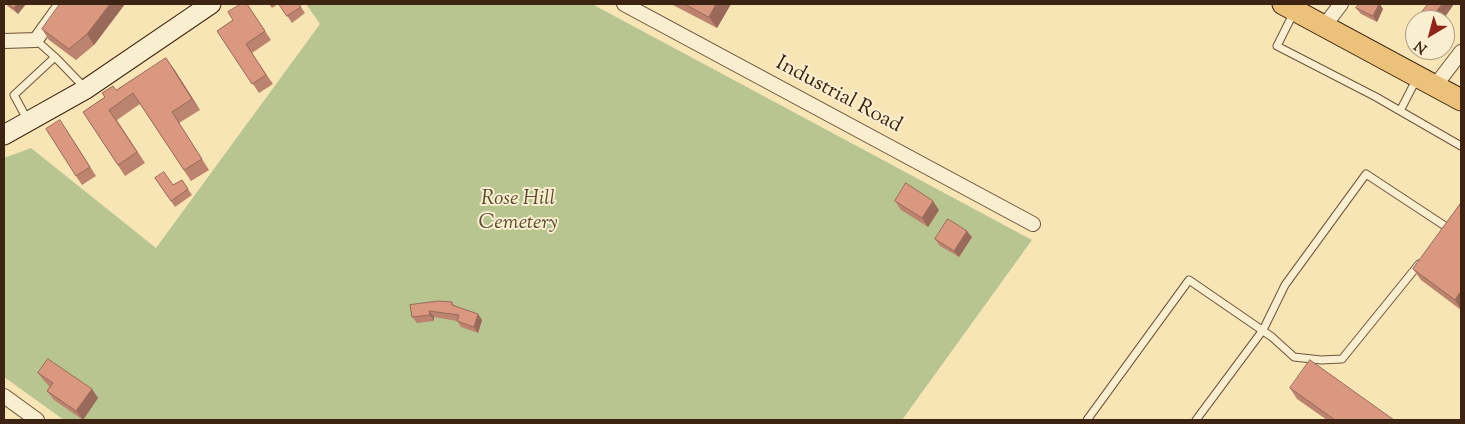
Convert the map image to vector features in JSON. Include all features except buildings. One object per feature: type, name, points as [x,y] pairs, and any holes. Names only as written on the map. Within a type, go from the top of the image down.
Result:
[{"type":"main road","points":[[4,135],[86,89],[211,4]]},
{"type":"main road","points":[[1289,7],[1461,100]]},
{"type":"street","points":[[4,41],[36,40],[62,4]]},
{"type":"street","name":"Industrial Road","points":[[624,4],[1033,224]]},
{"type":"street","points":[[1325,25],[1341,4]]},
{"type":"street","points":[[1427,82],[1461,52]]},
{"type":"street","points":[[4,396],[37,420]]},
{"type":"lane","points":[[1289,7],[1277,46],[1400,111],[1461,146]]},
{"type":"lane","points":[[36,40],[86,89]]},
{"type":"lane","points":[[28,122],[14,95],[55,57]]},
{"type":"lane","points":[[1400,111],[1427,82]]},
{"type":"lane","points":[[1196,420],[1262,330],[1285,285],[1366,174],[1450,225],[1441,235]]},
{"type":"lane","points":[[1087,420],[1189,280],[1262,330],[1294,357],[1321,360],[1342,359],[1423,258]]},
{"type":"green space","name":"Rose Hill Cemetery","points":[[306,4],[592,4],[1032,240],[902,420],[64,420],[4,377],[4,158],[31,148],[156,248],[320,24]]}]
